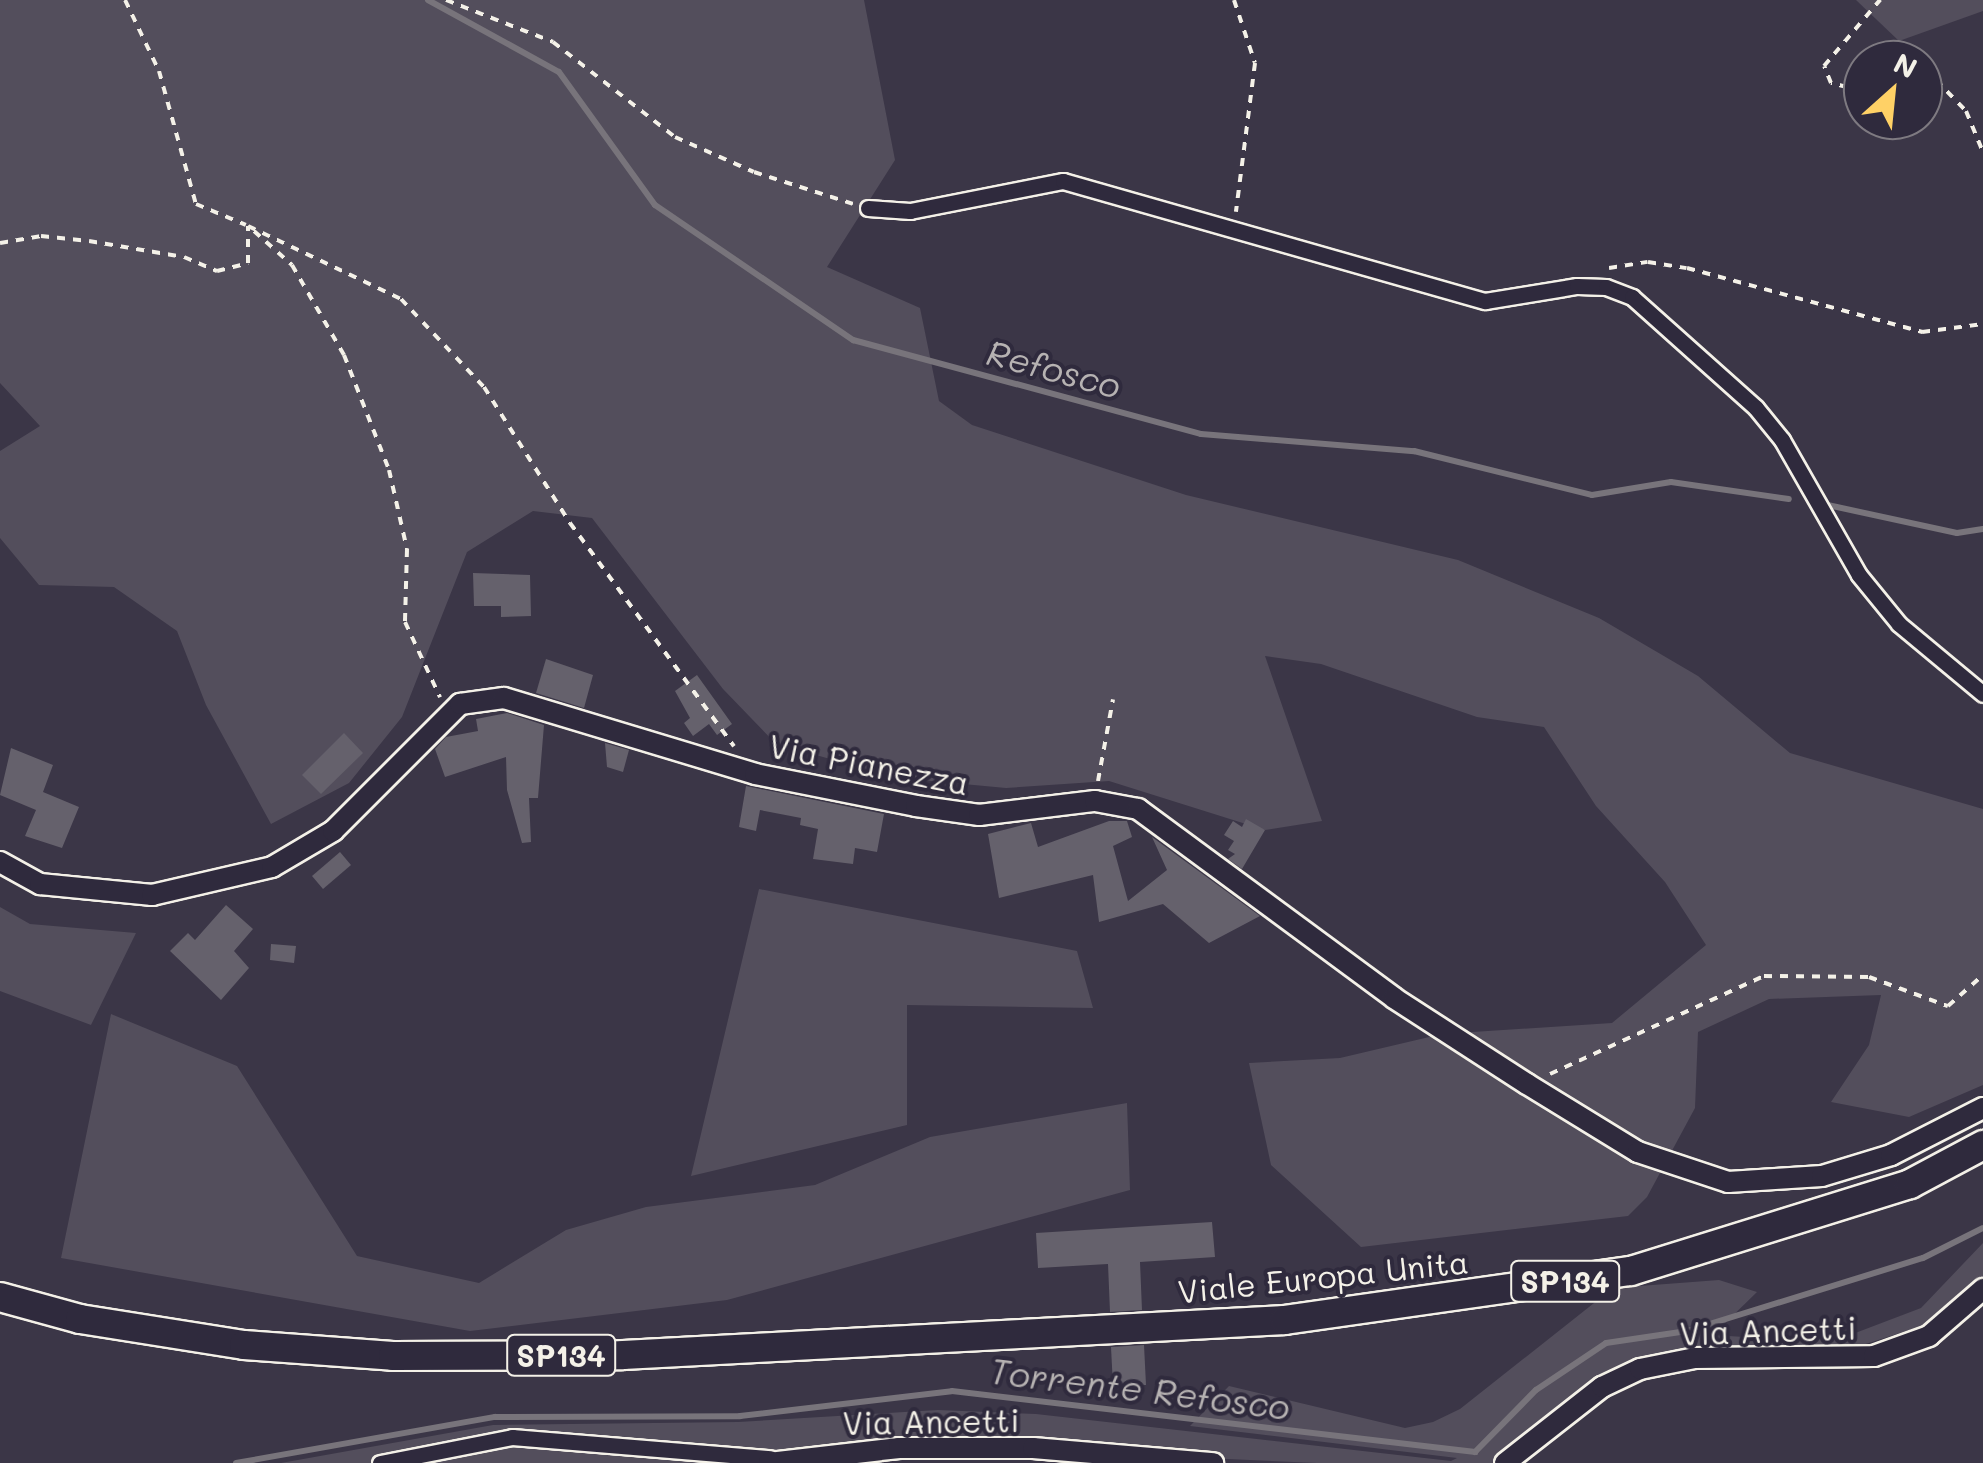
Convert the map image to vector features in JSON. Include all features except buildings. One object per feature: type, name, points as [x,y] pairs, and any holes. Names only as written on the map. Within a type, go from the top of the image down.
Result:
[{"type":"highway","name":"Viale Europa Unita","points":[[0,1297],[80,1319],[244,1345],[393,1356],[622,1355],[1126,1332],[1354,1314],[1631,1271],[1910,1184],[1983,1146]]},
{"type":"street","points":[[868,208],[910,212],[1063,181],[1484,302],[1576,286],[1606,286],[1632,297],[1756,408],[1782,440],[1859,575],[1899,624],[1983,694]]},
{"type":"street","name":"Via Pianezza","points":[[0,862],[40,884],[152,895],[272,867],[333,831],[460,704],[504,698],[755,774],[979,815],[1095,801],[1138,809],[1394,998],[1527,1084],[1638,1152],[1728,1182],[1822,1176],[1891,1154],[1983,1108]]},
{"type":"street","name":"Via Ancetti","points":[[1505,1463],[1602,1387],[1640,1368],[1694,1358],[1874,1356],[1930,1336],[1983,1289]]},
{"type":"street","name":"Via Ancetti","points":[[380,1463],[512,1437],[769,1460],[1033,1448],[1213,1463]]},
{"type":"path","points":[[126,0],[159,71],[196,204],[401,299],[436,331],[484,387],[570,523],[755,774]]},
{"type":"path","points":[[446,0],[554,42],[675,137],[754,172],[868,208]]},
{"type":"path","points":[[1234,0],[1255,63],[1235,232]]},
{"type":"path","points":[[1846,40],[1880,0]]},
{"type":"path","points":[[1843,44],[1824,66],[1831,82],[1843,85]]},
{"type":"path","points":[[1943,87],[1966,111],[1983,152]]},
{"type":"path","points":[[0,243],[41,236],[184,257],[218,270],[248,263],[248,226]]},
{"type":"path","points":[[248,226],[292,265],[344,355],[390,470],[404,533],[404,622],[448,714]]},
{"type":"path","points":[[1576,286],[1613,266],[1648,262],[1922,332],[1983,324]]},
{"type":"path","points":[[1095,801],[1113,699]]},
{"type":"path","points":[[1527,1084],[1764,976],[1869,977],[1948,1006],[1983,976]]},
{"type":"shaded area","points":[[0,0],[864,0],[895,160],[827,267],[920,308],[939,401],[972,425],[1186,495],[1458,560],[1599,618],[1698,676],[1790,753],[1983,809],[1983,1085],[1909,1117],[1831,1102],[1869,1045],[1881,995],[1769,999],[1698,1032],[1695,1108],[1647,1197],[1628,1216],[1361,1247],[1271,1165],[1249,1063],[1340,1058],[1442,1034],[1612,1023],[1706,945],[1665,882],[1596,806],[1544,727],[1477,717],[1321,664],[1265,656],[1322,821],[1265,830],[1109,781],[1006,788],[899,778],[776,744],[723,689],[592,518],[533,511],[467,552],[402,717],[349,783],[271,824],[206,705],[177,631],[114,587],[39,585],[0,538],[0,451],[40,426],[0,383]]},
{"type":"shaded area","points":[[1856,0],[1983,0],[1983,11],[1898,40]]},
{"type":"shaded area","points":[[759,889],[1077,951],[1093,1008],[907,1005],[907,1125],[691,1176]]},
{"type":"shaded area","points":[[0,907],[30,924],[136,933],[91,1025],[0,991]]},
{"type":"shaded area","points":[[111,1014],[237,1066],[357,1256],[479,1283],[566,1230],[646,1207],[815,1185],[930,1137],[1127,1103],[1130,1190],[727,1300],[470,1331],[61,1258]]},
{"type":"shaded area","points":[[1983,1243],[1983,1278],[1928,1324],[1847,1350],[1701,1346],[1599,1386],[1495,1463],[1317,1463],[895,1444],[766,1463],[281,1463],[493,1425],[738,1422],[938,1410],[1036,1414],[1451,1461],[1457,1458],[1190,1426],[1229,1386],[1405,1428],[1433,1422],[1460,1409],[1613,1288],[1719,1280],[1757,1292],[1713,1335],[1793,1340],[1850,1335],[1921,1308]]},
{"type":"waterway","name":"Refosco","points":[[428,0],[559,72],[655,205],[853,340],[1201,434],[1414,451],[1592,495],[1671,482],[1789,499]]},
{"type":"waterway","name":"Refosco","points":[[1823,504],[1957,533],[1983,529]]},
{"type":"waterway","name":"Torrente Refosco","points":[[236,1463],[495,1417],[740,1416],[952,1391],[1475,1452],[1536,1390],[1606,1343],[1687,1331],[1923,1258],[1983,1228]]}]
